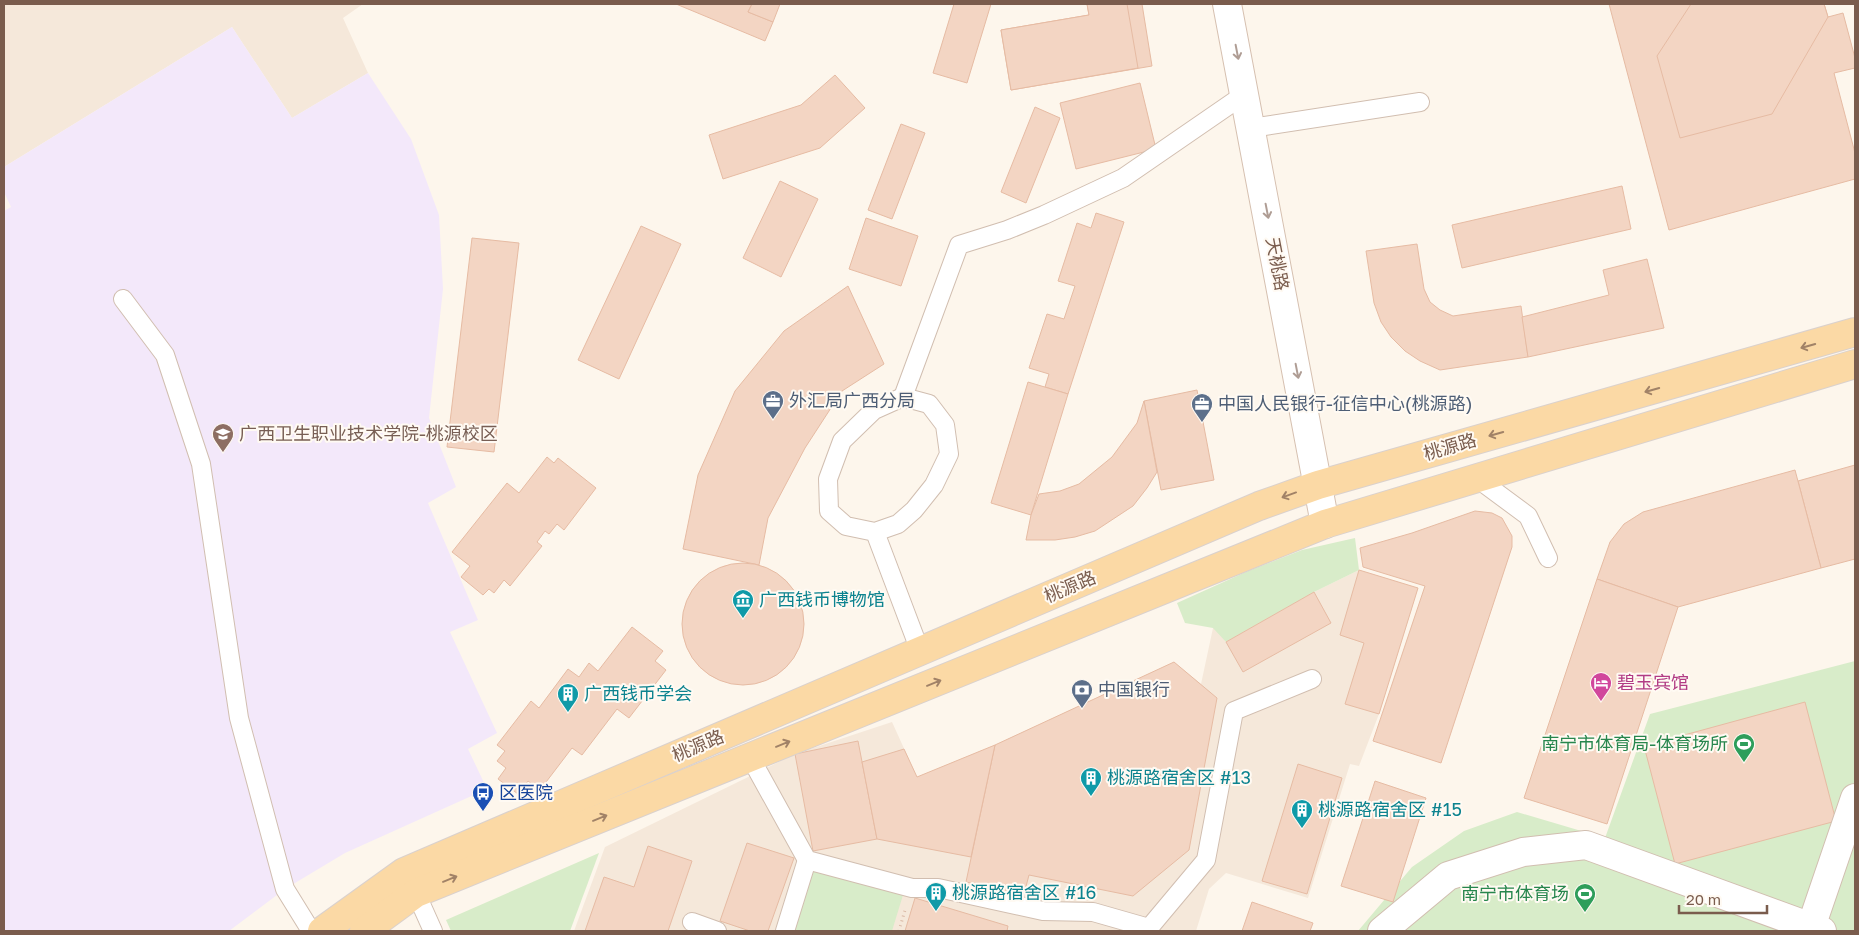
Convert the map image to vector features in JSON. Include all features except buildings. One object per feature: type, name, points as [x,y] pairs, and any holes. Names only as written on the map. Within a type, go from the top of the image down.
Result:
[{"type":"main road","name":"桃源路","points":[[322,931],[404,872],[1259,506],[1318,485],[1855,332]]},
{"type":"main road","name":"桃源路","points":[[364,931],[416,893],[1325,524],[1855,364]]},
{"type":"street","name":"天桃路","points":[[1227,4],[1325,524]]},
{"type":"street","points":[[1382,931],[1448,876],[1523,852],[1586,845],[1816,929],[1855,798]]},
{"type":"lane","points":[[903,397],[959,245],[1007,230],[1044,215],[1123,178],[1245,94]]},
{"type":"lane","points":[[1251,128],[1420,102]]},
{"type":"lane","points":[[123,299],[165,355],[201,464],[239,718],[286,889],[311,931]]},
{"type":"lane","points":[[903,397],[929,404],[945,425],[949,454],[934,485],[914,510],[898,524],[875,532],[846,526],[829,511],[828,479],[842,441],[874,410],[903,397]]},
{"type":"lane","points":[[1478,479],[1528,516],[1548,558]]},
{"type":"lane","points":[[875,532],[920,651]]},
{"type":"lane","points":[[750,757],[807,860],[912,888],[938,888],[1043,911],[1093,912],[1148,930],[1206,860],[1234,711],[1312,680]]},
{"type":"lane","points":[[785,931],[807,860]]},
{"type":"lane","points":[[416,893],[433,931]]},
{"type":"lane","points":[[692,922],[717,931]]},
{"type":"shaded area","points":[[4,4],[363,4],[343,18],[368,73],[292,118],[232,27],[4,167]]},
{"type":"shaded area","name":"广西卫生职业技术学院-桃源校区","points":[[232,27],[292,118],[368,73],[411,139],[439,215],[443,289],[429,418],[456,487],[428,503],[478,620],[450,632],[497,733],[468,749],[487,789],[345,853],[285,889],[229,931],[4,931],[4,211],[11,207],[4,192],[4,167]]},
{"type":"shaded area","points":[[1359,570],[1418,588],[1379,714],[1359,766],[1350,764],[1308,898],[1226,873],[1209,889],[1196,931],[574,931],[605,847],[795,754],[892,722],[917,777],[995,745],[1174,662],[1201,684],[1213,628],[1314,592]]},
{"type":"green space","points":[[1355,538],[1359,570],[1314,592],[1226,642],[1213,628],[1185,623],[1177,603],[1248,571],[1302,550]]},
{"type":"green space","name":"南宁市体育局-体育场所","points":[[1855,661],[1855,931],[1358,931],[1412,867],[1464,831],[1517,812],[1605,838],[1650,714]]},
{"type":"green space","points":[[599,853],[570,931],[451,931],[446,920]]},
{"type":"green space","points":[[814,868],[903,895],[892,931],[795,931]]},
{"type":"place","name":"外汇局广西分局","points":[[773,420]]},
{"type":"place","name":"中国人民银行-征信中心(桃源路)","points":[[1202,423]]},
{"type":"place","name":"广西卫生职业技术学院-桃源校区","points":[[223,453]]},
{"type":"place","name":"广西钱币博物馆","points":[[743,619]]},
{"type":"place","name":"碧玉宾馆","points":[[1601,702]]},
{"type":"place","name":"中国银行","points":[[1082,709]]},
{"type":"place","name":"广西钱币学会","points":[[568,713]]},
{"type":"place","name":"南宁市体育局-体育场所","points":[[1744,763]]},
{"type":"place","name":"桃源路宿舍区 #13","points":[[1091,797]]},
{"type":"place","name":"区医院","points":[[483,812]]},
{"type":"place","name":"桃源路宿舍区 #15","points":[[1302,829]]},
{"type":"place","name":"桃源路宿舍区 #16","points":[[936,912]]},
{"type":"place","name":"南宁市体育场","points":[[1585,913]]}]
